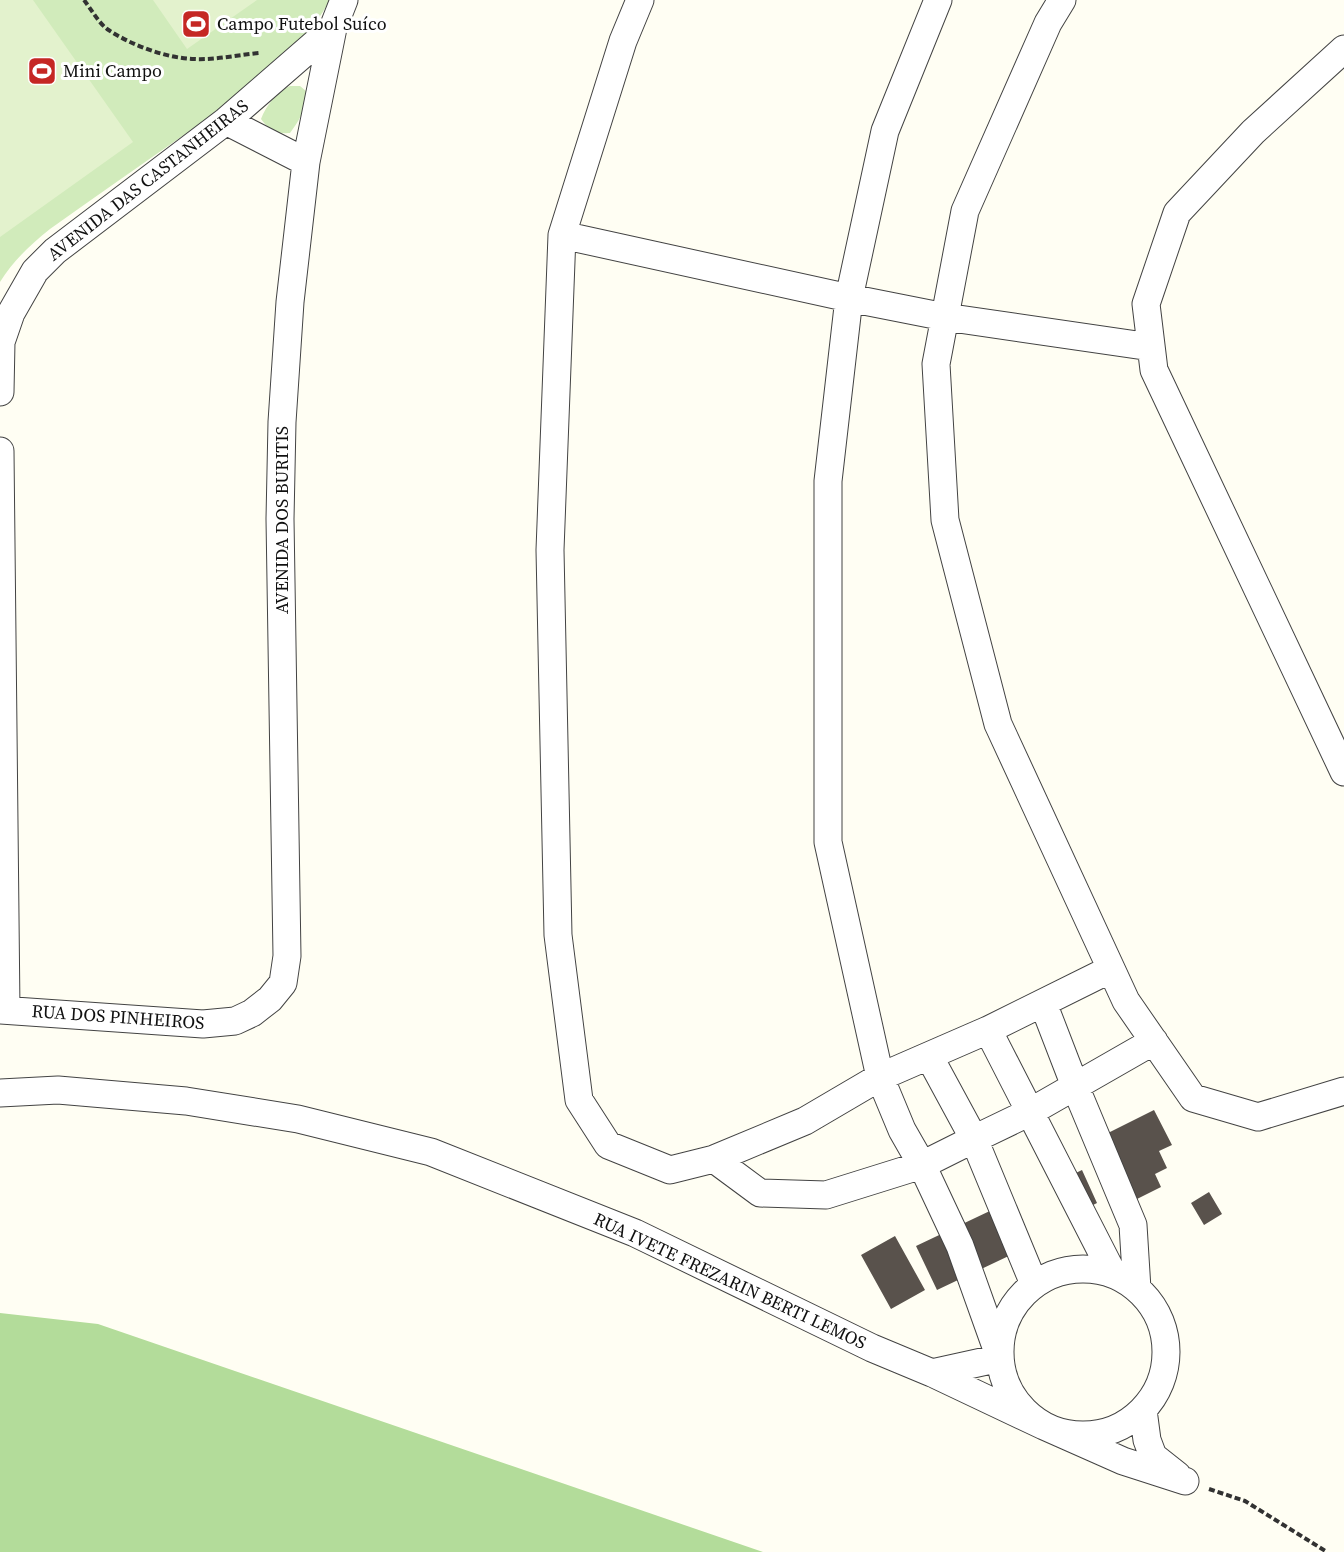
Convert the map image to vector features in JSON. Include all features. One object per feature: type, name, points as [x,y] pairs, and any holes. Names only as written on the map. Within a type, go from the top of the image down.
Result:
[{"type":"street","name":"AVENIDA DOS BURITIS","points":[[235,1022],[252,1013],[270,999],[283,982],[287,956],[280,519],[282,422],[291,302],[306,162],[333,28],[344,0]]},
{"type":"street","points":[[640,0],[623,41],[562,235],[550,550],[558,935],[579,1100],[609,1145],[670,1170],[714,1159],[805,1121],[880,1077],[988,1030],[1111,969]]},
{"type":"street","points":[[938,0],[885,131],[849,298],[828,481],[828,842],[880,1077],[902,1130],[922,1165],[960,1246],[999,1358],[1006,1385],[1022,1409],[1044,1426],[1069,1435],[1096,1435],[1122,1426],[1143,1410],[1159,1388],[1166,1362],[1165,1335],[1154,1310],[1137,1289],[1113,1274],[1086,1268],[1059,1272],[1034,1284],[1014,1304],[1002,1330],[999,1358]]},
{"type":"street","points":[[1062,0],[1048,23],[965,211],[936,364],[945,520],[998,723],[1126,1001],[1193,1098],[1258,1117],[1344,1091]]},
{"type":"street","name":"AVENIDA DAS CASTANHEIRAS","points":[[0,392],[1,342],[12,313],[35,271],[54,251],[226,121],[333,28]]},
{"type":"street","points":[[1344,49],[1253,132],[1177,213],[1146,304],[1154,370],[1344,772]]},
{"type":"street","points":[[226,121],[306,162]]},
{"type":"street","points":[[562,235],[945,317],[1151,347]]},
{"type":"street","points":[[0,451],[3,1010]]},
{"type":"street","points":[[1043,1003],[1133,1225],[1137,1289]]},
{"type":"street","name":"RUA DOS PINHEIROS","points":[[3,1010],[203,1024],[235,1022]]},
{"type":"street","points":[[988,1030],[1113,1274]]},
{"type":"street","points":[[714,1159],[760,1193],[826,1195],[922,1165],[1030,1112],[1154,1041]]},
{"type":"street","points":[[929,1056],[974,1139],[1034,1284]]},
{"type":"street","name":"RUA IVETE FREZARIN BERTI LEMOS","points":[[0,1093],[58,1089],[186,1101],[298,1119],[430,1152],[635,1233],[872,1348],[932,1373],[1044,1426],[1123,1461],[1185,1481]]},
{"type":"street","points":[[932,1373],[999,1358]]},
{"type":"street","points":[[1143,1410],[1147,1440],[1153,1456],[1185,1481]]},
{"type":"path","points":[[84,0],[106,28],[135,44],[164,53],[193,59],[265,52]]},
{"type":"path","points":[[1185,1481],[1245,1501],[1327,1552]]},
{"type":"green space","points":[[0,0],[330,0],[300,42],[264,77],[50,229],[22,254],[0,282]]},
{"type":"green space","name":"Mini Campo","points":[[0,0],[33,0],[133,142],[0,237]]},
{"type":"green space","name":"Campo Futebol Suíco","points":[[153,0],[257,0],[187,49]]},
{"type":"green space","points":[[290,86],[300,86],[306,91],[304,108],[300,119],[290,133],[281,133],[270,129],[261,119],[272,100]]},
{"type":"green space","points":[[0,1313],[98,1324],[763,1552],[0,1552]]},
{"type":"building","points":[[1154,1110],[1172,1145],[1159,1151],[1167,1168],[1155,1174],[1161,1187],[1137,1199],[1104,1135]]},
{"type":"building","points":[[1082,1170],[1097,1203],[1069,1217],[1053,1184]]},
{"type":"building","points":[[1209,1192],[1222,1214],[1204,1225],[1191,1203]]},
{"type":"building","points":[[994,1209],[1015,1253],[937,1290],[916,1246]]},
{"type":"building","points":[[895,1236],[925,1290],[891,1309],[861,1255]]},
{"type":"place","name":"Campo Futebol Suíco","points":[[196,24]]},
{"type":"place","name":"Mini Campo","points":[[42,71]]}]
